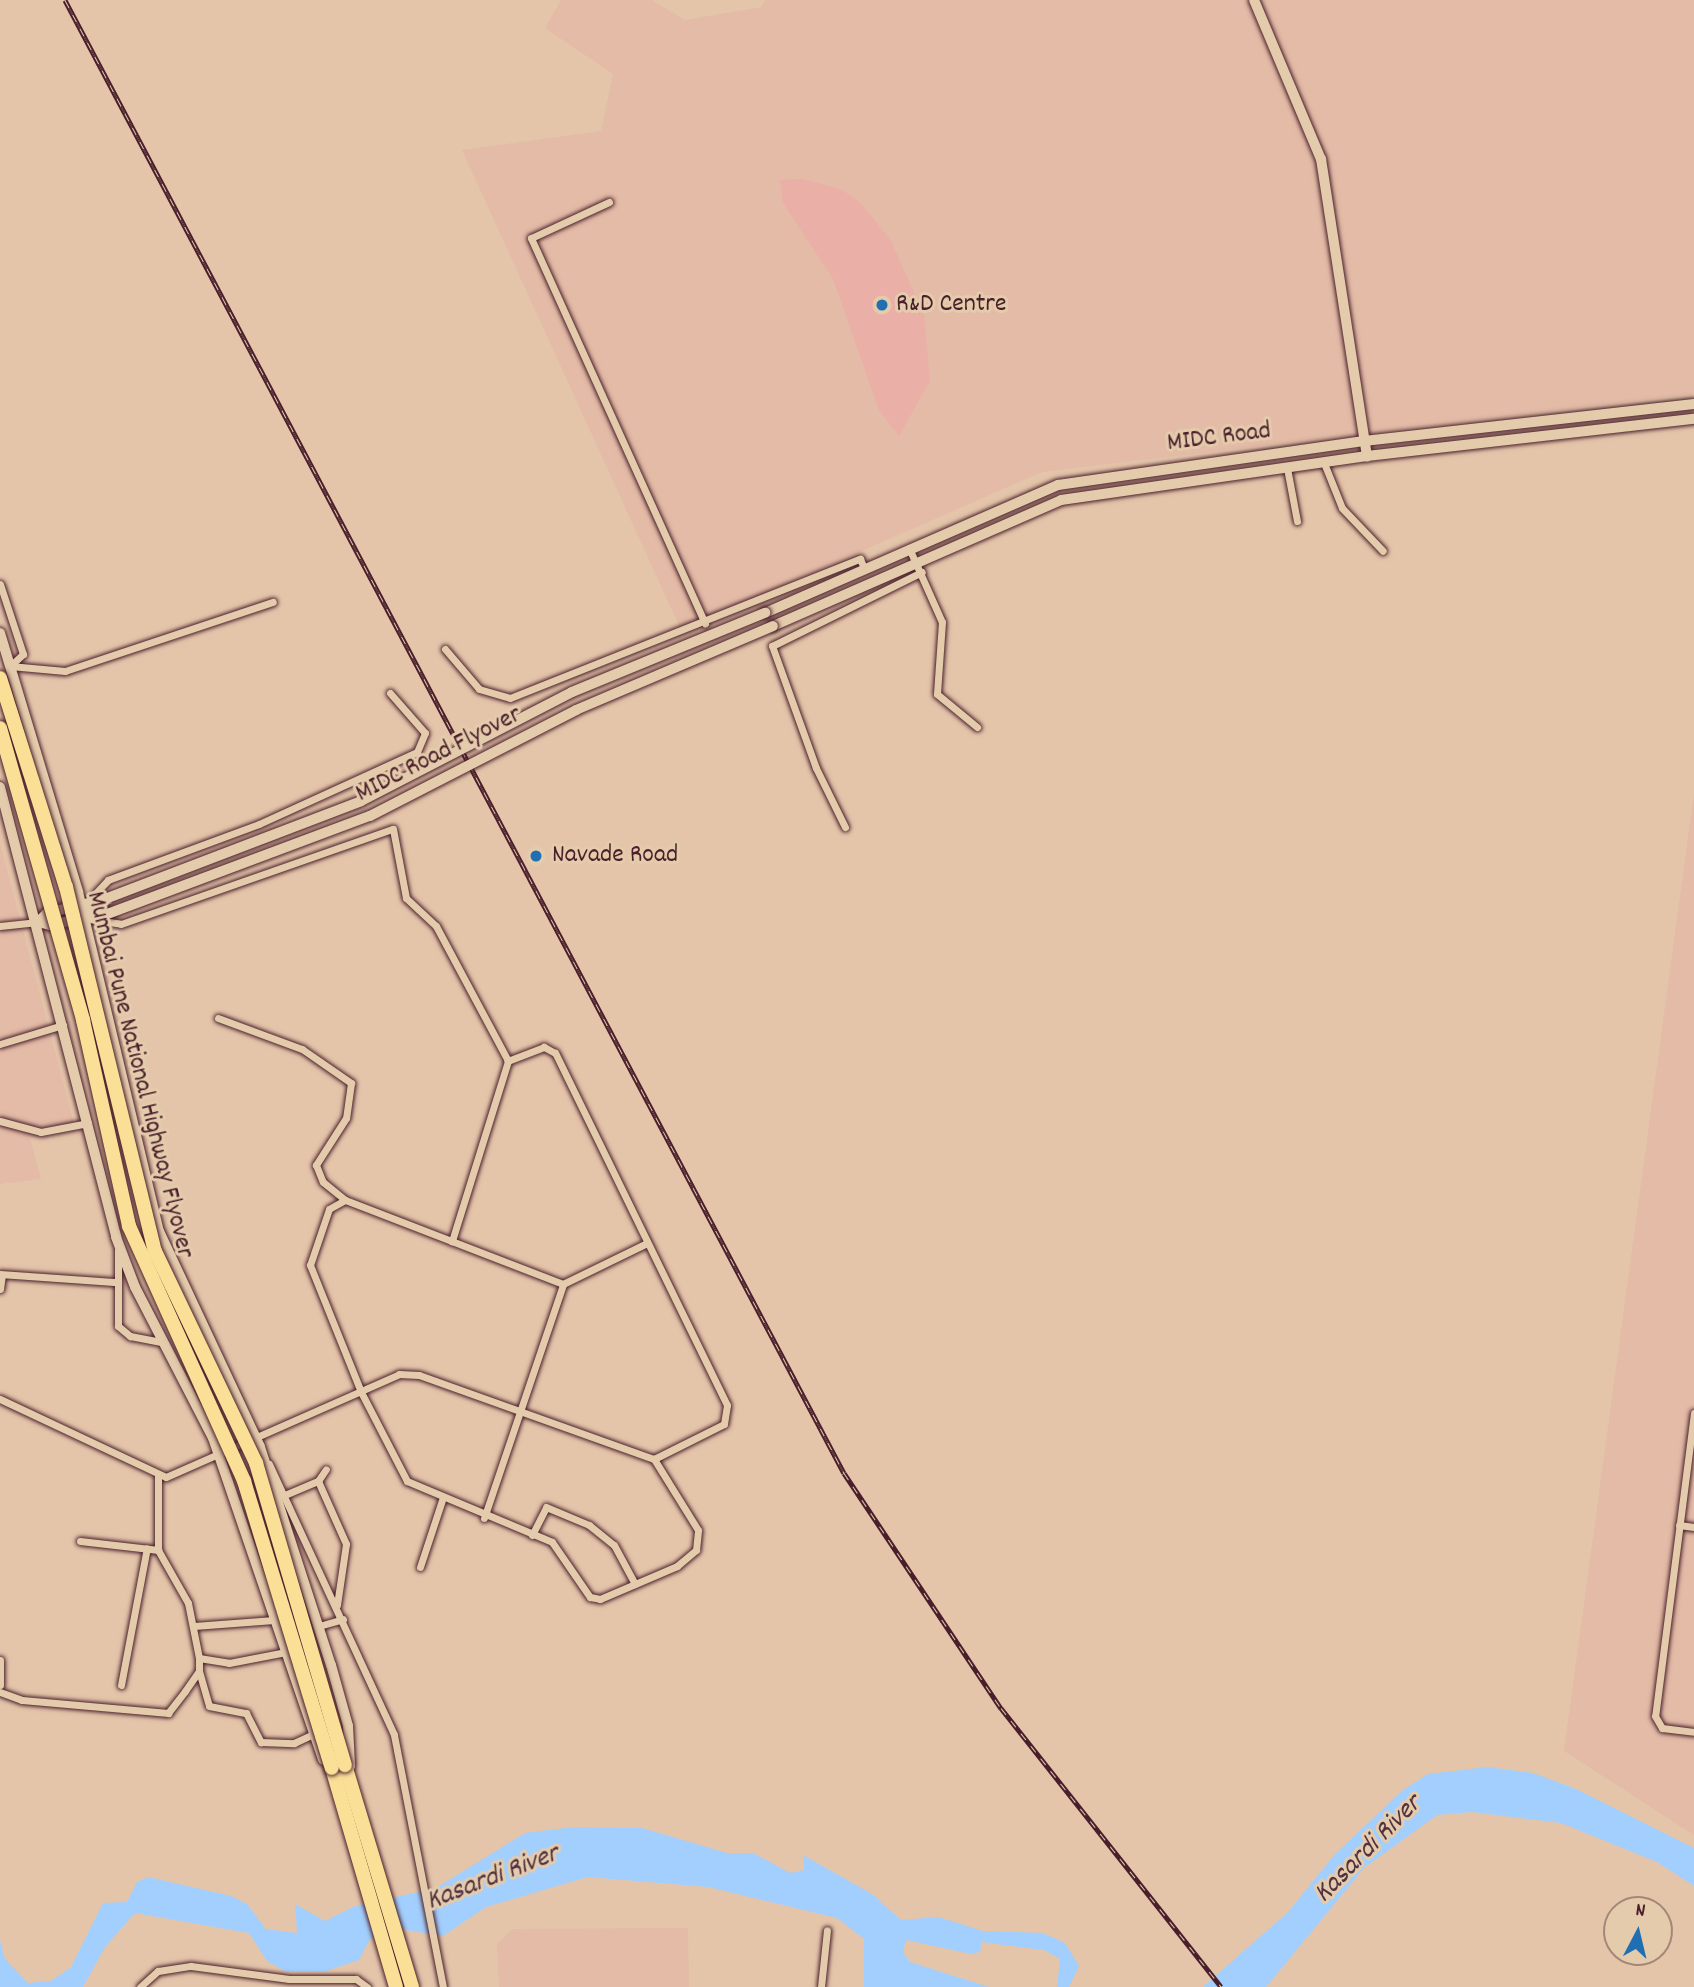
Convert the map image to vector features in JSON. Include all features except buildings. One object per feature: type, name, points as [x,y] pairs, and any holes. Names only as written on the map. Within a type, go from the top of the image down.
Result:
[{"type":"highway","name":"Mumbai Pune National Highway Flyover","points":[[0,678],[66,887],[155,1251],[256,1463],[345,1797],[368,1871]]},
{"type":"highway","name":"Mumbai Pune National Highway Flyover","points":[[0,728],[83,1020],[129,1226],[244,1481],[338,1767]]},
{"type":"highway","points":[[368,1871],[403,1954],[412,1987]]},
{"type":"highway","points":[[368,1871],[396,1987]]},
{"type":"main road","points":[[1254,0],[1321,159],[1367,456]]},
{"type":"main road","name":"MIDC Road","points":[[770,611],[909,547],[1058,485],[1364,441],[1694,404]]},
{"type":"main road","name":"MIDC Road","points":[[778,624],[916,561],[1061,500],[1367,456],[1694,419]]},
{"type":"main road","points":[[770,611],[778,624]]},
{"type":"main road","name":"MIDC Road Flyover","points":[[38,922],[47,912],[105,899],[361,801],[572,692],[770,611]]},
{"type":"main road","name":"MIDC Road Flyover","points":[[38,922],[88,919],[110,912],[370,816],[576,710],[778,624]]},
{"type":"main road","points":[[0,633],[88,919],[159,1231],[262,1454],[348,1726],[345,1797]]},
{"type":"main road","points":[[0,787],[65,1024],[119,1245],[162,1342],[218,1451],[313,1734],[345,1797]]},
{"type":"street","points":[[609,202],[531,238],[705,624]]},
{"type":"street","points":[[1324,463],[1342,509],[1383,551]]},
{"type":"street","points":[[1287,468],[1297,521]]},
{"type":"street","points":[[909,547],[942,622],[937,694],[977,727]]},
{"type":"street","points":[[445,649],[479,689],[510,698],[705,624],[860,559],[864,568]]},
{"type":"street","points":[[845,827],[816,768],[772,646],[922,572]]},
{"type":"street","points":[[0,584],[23,654],[10,666]]},
{"type":"street","points":[[10,666],[65,671],[273,601]]},
{"type":"street","points":[[83,904],[108,880],[259,824],[417,752],[425,733],[390,693]]},
{"type":"street","points":[[88,919],[121,924],[393,829],[405,898],[436,926],[508,1061],[452,1241]]},
{"type":"street","points":[[0,926],[38,922]]},
{"type":"street","points":[[218,1018],[302,1049],[351,1083],[346,1118],[316,1165],[323,1182],[345,1200],[563,1284]]},
{"type":"street","points":[[0,1044],[65,1024]]},
{"type":"street","points":[[508,1061],[544,1047],[555,1053],[729,1414],[724,1424],[654,1459]]},
{"type":"street","points":[[0,1121],[41,1132],[89,1123]]},
{"type":"street","points":[[0,1399],[158,1476],[175,1474],[218,1451],[255,1436],[361,1392],[407,1373],[654,1459],[698,1530],[699,1543],[677,1566],[635,1584],[590,1597],[558,1546],[442,1500],[407,1481],[361,1392],[310,1265],[329,1209],[345,1200]]},
{"type":"street","points":[[484,1518],[523,1412],[563,1284],[648,1243]]},
{"type":"street","points":[[119,1245],[114,1282],[122,1333],[162,1342]]},
{"type":"street","points":[[0,1289],[1,1275],[114,1282]]},
{"type":"street","points":[[1694,1413],[1656,1716],[1662,1728],[1694,1732]]},
{"type":"street","points":[[262,1454],[287,1494],[394,1735],[417,1871],[443,1987]]},
{"type":"street","points":[[287,1494],[318,1481],[326,1469]]},
{"type":"street","points":[[158,1476],[158,1550],[181,1587],[194,1626],[199,1671],[209,1706],[246,1713],[261,1742],[294,1743],[313,1734]]},
{"type":"street","points":[[318,1481],[346,1544],[337,1605]]},
{"type":"street","points":[[420,1567],[442,1500]]},
{"type":"street","points":[[532,1535],[546,1507],[589,1525],[614,1545],[635,1584]]},
{"type":"street","points":[[1679,1525],[1694,1527]]},
{"type":"street","points":[[80,1541],[158,1550]]},
{"type":"street","points":[[121,1685],[147,1548]]},
{"type":"street","points":[[318,1626],[343,1619]]},
{"type":"street","points":[[194,1626],[274,1620]]},
{"type":"street","points":[[199,1658],[229,1663],[286,1652]]},
{"type":"street","points":[[0,1660],[0,1685]]},
{"type":"street","points":[[0,1692],[22,1700],[169,1713],[199,1671]]},
{"type":"street","points":[[821,1987],[827,1930]]},
{"type":"street","points":[[140,1987],[175,1966],[356,1979],[367,1987]]},
{"type":"shaded area","points":[[561,0],[652,0],[685,20],[761,7],[765,0],[1694,0],[1694,394],[1042,472],[681,630],[462,150],[601,131],[613,74],[545,28]]},
{"type":"shaded area","points":[[1694,793],[1694,1835],[1564,1751]]},
{"type":"shaded area","points":[[0,843],[74,1124],[30,1138],[41,1179],[0,1184]]},
{"type":"shaded area","points":[[688,1928],[689,1987],[499,1987],[497,1944],[512,1929]]},
{"type":"water","name":"Kasardi River","points":[[1488,1767],[1533,1773],[1576,1789],[1694,1848],[1694,1886],[1657,1862],[1561,1823],[1472,1812],[1437,1815],[1364,1868],[1266,1987],[1203,1987],[1288,1912],[1335,1854],[1403,1790],[1428,1774]]},
{"type":"water","name":"Kasardi River","points":[[574,1827],[642,1828],[727,1853],[753,1853],[790,1873],[804,1870],[803,1855],[872,1894],[901,1920],[938,1917],[983,1931],[1043,1933],[1065,1943],[1079,1966],[1069,1987],[1057,1987],[1060,1959],[1044,1950],[982,1942],[980,1952],[971,1954],[906,1940],[903,1952],[910,1962],[989,1987],[864,1987],[864,1939],[837,1918],[708,1887],[588,1877],[486,1907],[443,1936],[400,1929],[370,1939],[359,1960],[323,1972],[285,1971],[267,1961],[249,1933],[135,1913],[105,1947],[83,1987],[0,1987],[0,1940],[5,1959],[28,1983],[51,1981],[71,1967],[103,1903],[127,1902],[137,1882],[148,1877],[231,1896],[247,1904],[266,1929],[297,1933],[295,1904],[325,1921],[355,1906],[436,1888],[525,1833]]},
{"type":"railway","points":[[65,0],[844,1473],[1001,1708],[1221,1987]]},
{"type":"place","name":"R&D Centre","points":[[882,305]]},
{"type":"place","name":"Navade Road","points":[[536,856]]}]
